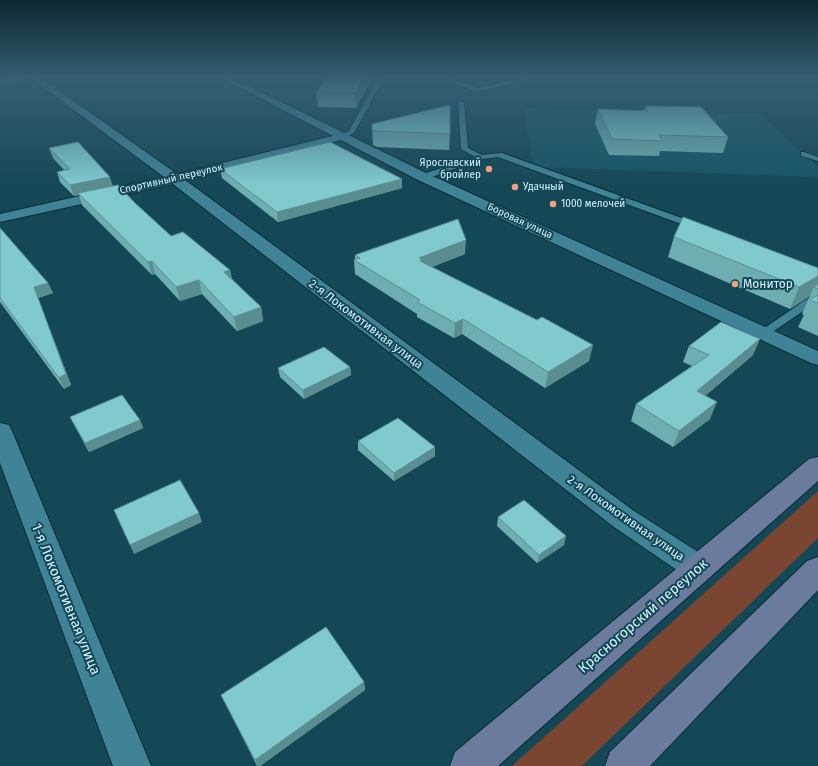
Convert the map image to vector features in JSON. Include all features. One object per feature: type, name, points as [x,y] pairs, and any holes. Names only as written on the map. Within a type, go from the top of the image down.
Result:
[{"type":"main road","name":"Красногорский переулок","points":[[469,766],[818,466]]},
{"type":"main road","points":[[624,766],[818,570]]},
{"type":"street","name":"2-я Локомотивная улица","points":[[85,114],[175,179],[624,519],[698,568]]},
{"type":"street","name":"Боровая улица","points":[[295,114],[423,177],[818,359]]},
{"type":"street","name":"Спортивный переулок","points":[[0,218],[175,179],[341,137]]},
{"type":"street","name":"1-я Локомотивная улица","points":[[0,431],[132,766]]},
{"type":"lane","points":[[341,137],[352,132],[362,114]]},
{"type":"lane","points":[[462,114],[466,149],[481,157]]},
{"type":"lane","points":[[804,154],[818,159]]},
{"type":"lane","points":[[423,177],[481,157],[499,155],[707,230]]},
{"type":"lane","points":[[764,333],[818,296]]},
{"type":"shaded area","points":[[525,114],[760,114],[818,167],[818,177],[533,167]]},
{"type":"shaded area","points":[[818,491],[818,538],[582,766],[512,766]]},
{"type":"building","points":[[414,114],[450,114],[450,134],[376,131],[372,129],[372,124]]},
{"type":"building","points":[[600,114],[707,114],[728,137],[659,135],[663,141],[612,139]]},
{"type":"building","points":[[78,142],[110,177],[70,185],[57,172],[70,169],[49,148]]},
{"type":"building","points":[[330,142],[402,179],[277,212],[220,169]]},
{"type":"building","points":[[118,185],[171,236],[183,232],[230,270],[224,272],[261,307],[234,317],[199,280],[176,287],[152,261],[148,262],[78,193]]},
{"type":"building","points":[[683,217],[818,268],[818,276],[799,287],[674,237]]},
{"type":"building","points":[[458,219],[466,240],[419,258],[423,260],[420,261],[537,320],[542,317],[593,345],[548,372],[463,319],[455,323],[417,302],[420,300],[354,260],[360,258],[355,255]]},
{"type":"building","points":[[0,228],[48,283],[34,287],[66,374],[59,378],[0,298]]},
{"type":"building","points":[[818,295],[818,303],[810,300]]},
{"type":"building","points":[[721,322],[760,339],[697,391],[717,402],[679,431],[636,404],[709,355],[689,346]]},
{"type":"building","points":[[324,347],[350,367],[303,390],[278,368]]},
{"type":"building","points":[[122,395],[140,420],[85,443],[70,417]]},
{"type":"building","points":[[398,418],[435,447],[394,473],[358,441]]},
{"type":"building","points":[[180,480],[199,513],[130,545],[114,510]]},
{"type":"building","points":[[524,500],[566,536],[539,555],[498,517]]},
{"type":"building","points":[[326,627],[364,682],[255,760],[221,695]]},
{"type":"place","name":"Ярославский бройлер","points":[[489,169]]},
{"type":"place","name":"Удачный","points":[[515,187]]},
{"type":"place","name":"1000 мелочей","points":[[553,204]]},
{"type":"place","name":"Монитор","points":[[735,284]]}]
